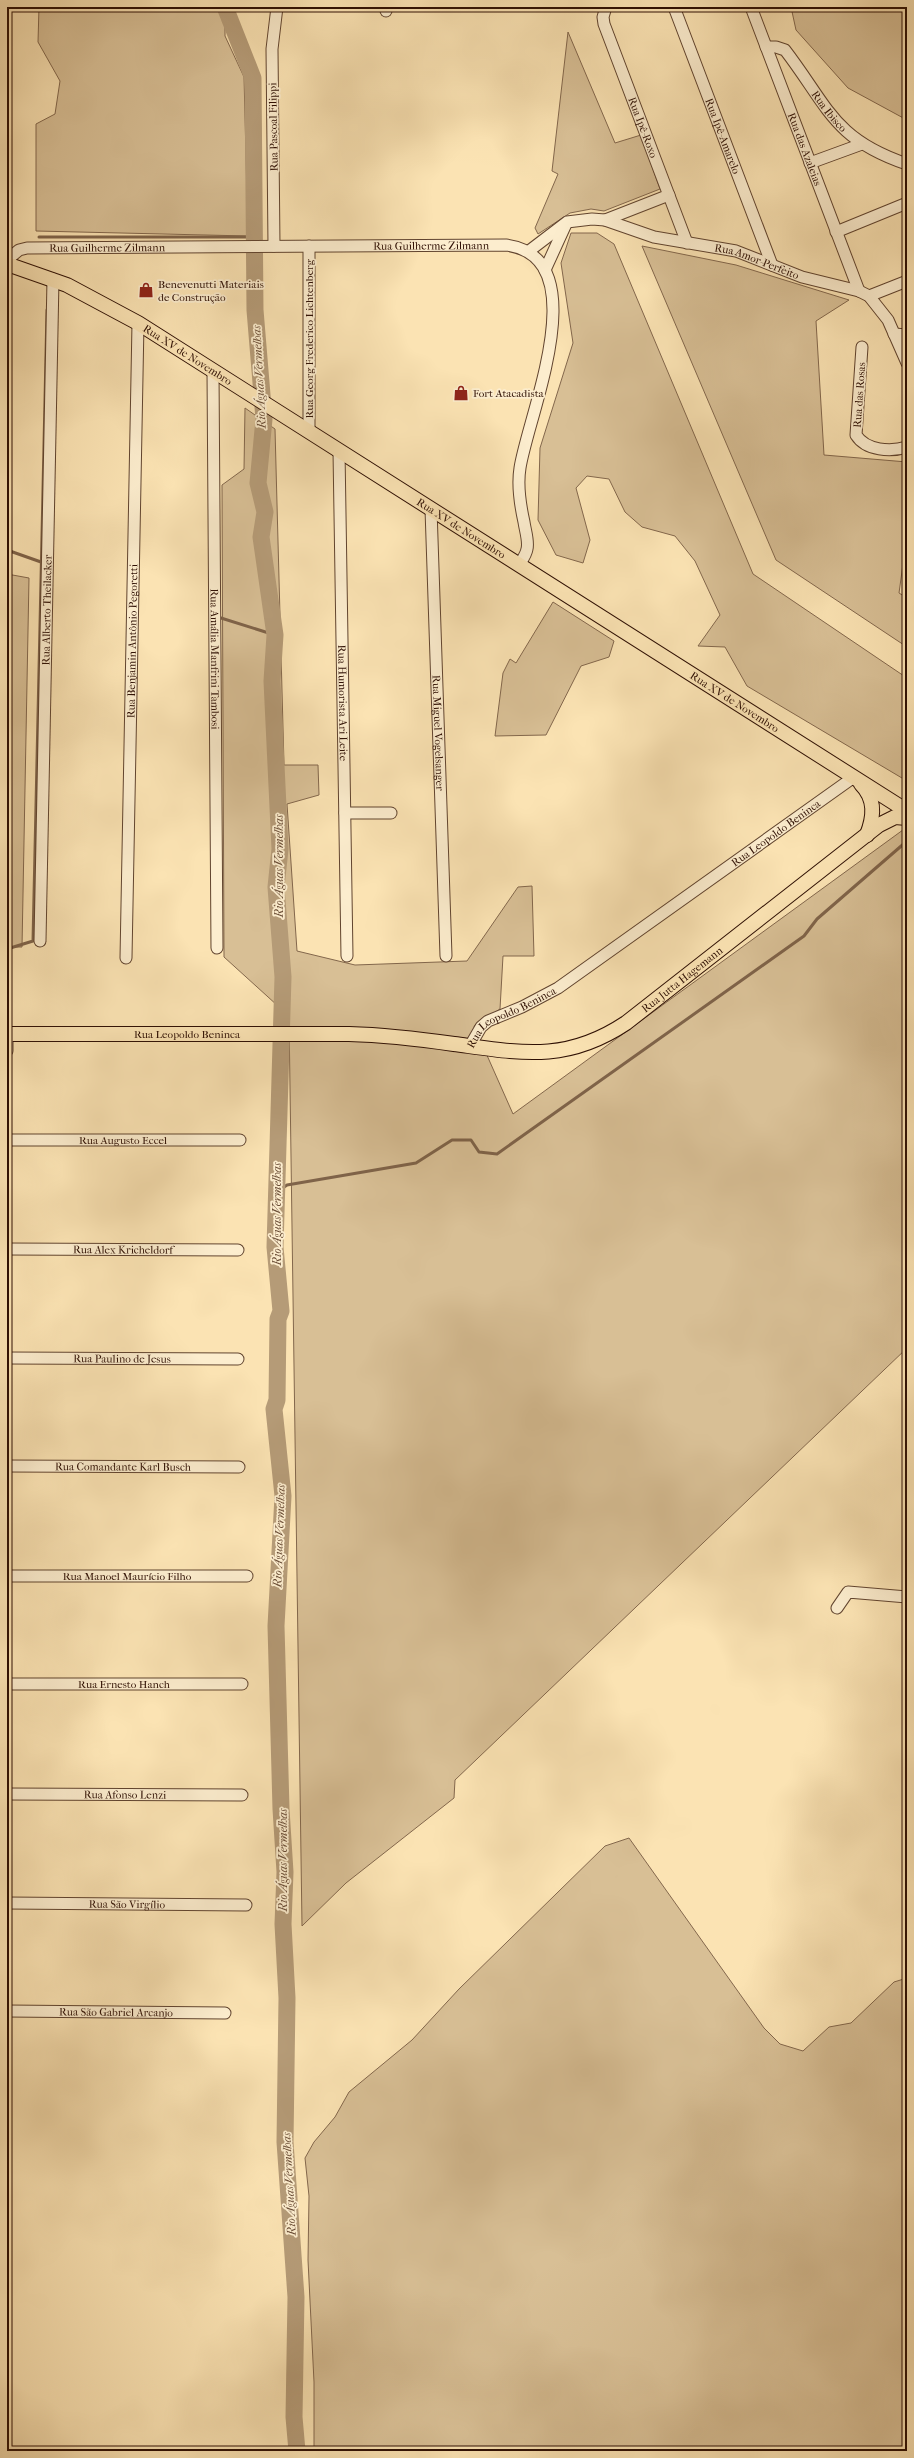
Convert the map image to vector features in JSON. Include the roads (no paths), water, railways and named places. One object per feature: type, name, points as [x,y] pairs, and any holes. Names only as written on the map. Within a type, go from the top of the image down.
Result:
[{"type":"main road","name":"Rua XV de Novembro","points":[[7,264],[53,279],[92,297],[138,323],[430,510],[907,811]]},
{"type":"main road","points":[[854,777],[864,787],[872,804],[872,823],[867,835]]},
{"type":"main road","name":"Rua Jutta Hagemann","points":[[470,1046],[522,1052],[554,1052],[582,1046],[610,1034],[886,820],[895,817],[907,818]]},
{"type":"main road","name":"Rua Leopoldo Beninca","points":[[7,1034],[379,1035],[470,1046]]},
{"type":"street","name":"Rua Pascoal Filippi","points":[[274,246],[272,49],[277,7]]},
{"type":"street","name":"Rua Ipê-Amarelo","points":[[674,7],[772,265]]},
{"type":"street","name":"Rua das Azaleias","points":[[751,7],[836,232],[864,293]]},
{"type":"street","name":"Rua Ipê-Roxo","points":[[604,9],[604,24],[687,244]]},
{"type":"street","name":"Rua Ibisco","points":[[766,47],[785,50],[835,122],[862,144],[907,164]]},
{"type":"street","points":[[810,163],[862,144]]},
{"type":"street","points":[[605,220],[669,195]]},
{"type":"street","points":[[836,232],[907,203]]},
{"type":"street","name":"Rua Amor-Perfeito","points":[[529,250],[568,222],[580,219],[605,220],[654,237],[687,244],[736,251],[813,280],[864,293]]},
{"type":"street","points":[[545,270],[568,222]]},
{"type":"street","name":"Rua Guilherme Zilmann","points":[[7,260],[19,250],[27,248],[506,245],[529,250]]},
{"type":"street","name":"Rua Georg Frederico Lichtenberg","points":[[309,246],[309,432]]},
{"type":"street","points":[[519,566],[526,553],[528,542],[519,497],[520,467],[549,351],[552,327],[552,298],[545,270],[537,257],[529,250]]},
{"type":"street","name":"Rua Alberto Theilacker","points":[[40,941],[53,279]]},
{"type":"street","points":[[864,293],[907,281]]},
{"type":"street","points":[[864,293],[882,310],[907,363]]},
{"type":"street","name":"Rua Benjamin Antônio Pegoretti","points":[[126,958],[138,323]]},
{"type":"street","points":[[894,334],[907,335]]},
{"type":"street","name":"Rua das Rosas","points":[[862,347],[856,435],[863,443],[878,448],[887,450],[907,447]]},
{"type":"street","name":"Rua Amália Manfrini Tambosi","points":[[213,371],[217,948]]},
{"type":"street","name":"Rua Humorista Ari Leite","points":[[339,451],[347,956]]},
{"type":"street","name":"Rua Miguel Vogelsanger","points":[[430,510],[446,956]]},
{"type":"street","name":"Rua Leopoldo Beninca","points":[[470,1046],[481,1027],[488,1021],[522,1007],[558,988],[854,777]]},
{"type":"street","points":[[345,813],[391,813]]},
{"type":"street","points":[[7,1034],[7,1051]]},
{"type":"street","name":"Rua Augusto Eccel","points":[[7,1140],[240,1140]]},
{"type":"street","name":"Rua Alex Kricheldorf","points":[[7,1249],[238,1250]]},
{"type":"street","name":"Rua Paulino de Jesus","points":[[7,1358],[238,1359]]},
{"type":"street","name":"Rua Comandante Karl Busch","points":[[7,1466],[239,1467]]},
{"type":"street","name":"Rua Manoel Maurício Filho","points":[[7,1576],[247,1576]]},
{"type":"street","points":[[837,1608],[848,1592],[907,1597]]},
{"type":"street","name":"Rua Ernesto Hanch","points":[[7,1684],[242,1684]]},
{"type":"street","name":"Rua Afonso Lenzi","points":[[7,1794],[242,1795]]},
{"type":"street","name":"Rua São Virgílio","points":[[7,1903],[246,1905]]},
{"type":"street","name":"Rua São Gabriel Arcanjo","points":[[7,2011],[225,2013]]},
{"type":"waterway","name":"Rio Águas Vermelhas","points":[[225,7],[253,78],[255,310],[264,419],[258,483],[265,512],[261,537],[275,635],[272,681],[280,849],[276,887],[283,977],[275,1247],[281,1311],[278,1319],[277,1400],[274,1409],[283,1496],[276,1626],[281,1809],[285,1872],[283,1924],[287,1998],[285,2142],[296,2297],[294,2417],[297,2451]]},
{"type":"waterway","points":[[39,237],[254,237]]},
{"type":"waterway","points":[[7,949],[33,941],[47,310]]},
{"type":"waterway","points":[[7,550],[41,562]]},
{"type":"waterway","points":[[221,618],[275,635]]},
{"type":"waterway","points":[[277,1192],[287,1185],[416,1163],[452,1140],[471,1140],[479,1152],[497,1154],[804,936],[817,919],[907,841]]},
{"type":"place","name":"Benevenutti Materiais de Construção","points":[[146,290]]},
{"type":"place","name":"Fort Atacadista","points":[[461,393]]}]
